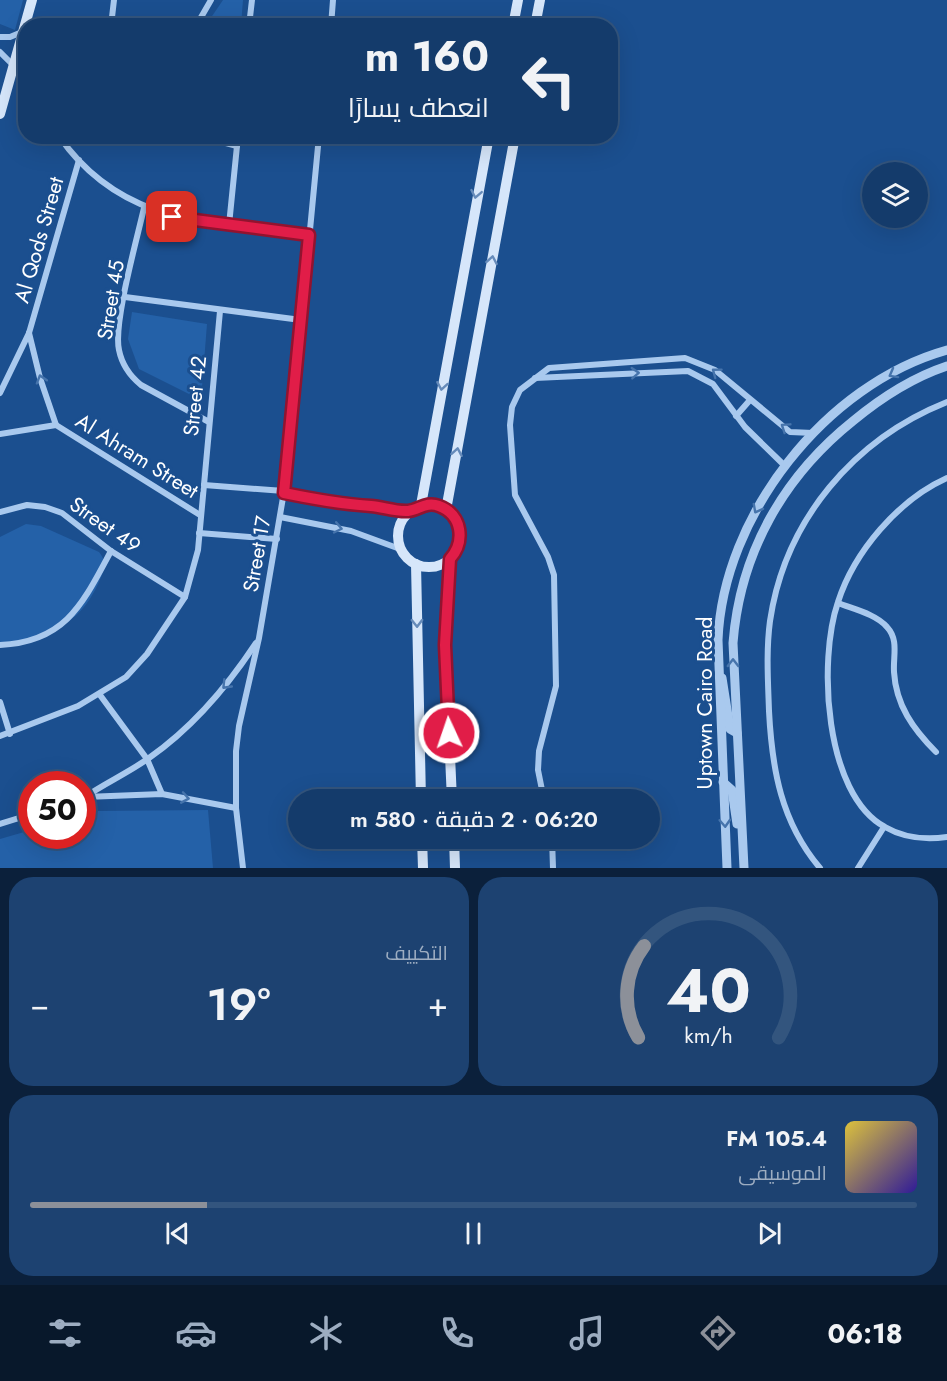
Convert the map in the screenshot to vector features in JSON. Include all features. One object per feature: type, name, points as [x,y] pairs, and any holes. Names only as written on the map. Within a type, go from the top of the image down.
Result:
[{"type":"main road","points":[[27,18],[32,0]]},
{"type":"main road","points":[[515,18],[518,0]]},
{"type":"main road","points":[[537,18],[540,0]]},
{"type":"main road","points":[[0,114],[18,51]]},
{"type":"main road","points":[[422,505],[488,144]]},
{"type":"main road","points":[[446,510],[514,144]]},
{"type":"main road","points":[[422,505],[434,505],[446,510],[458,524],[460,537],[457,549],[450,559],[434,567],[416,564],[400,549],[398,528],[410,511],[422,505]]},
{"type":"main road","points":[[450,559],[445,645],[452,789]]},
{"type":"main road","points":[[416,564],[421,789]]},
{"type":"main road","points":[[422,849],[423,868]]},
{"type":"main road","points":[[454,849],[455,868]]},
{"type":"street","points":[[112,18],[114,0]]},
{"type":"street","points":[[201,18],[211,0]]},
{"type":"street","points":[[250,18],[252,0]]},
{"type":"street","points":[[332,18],[333,0]]},
{"type":"street","points":[[0,37],[18,36]]},
{"type":"street","points":[[0,52],[14,66]]},
{"type":"street","points":[[66,144],[79,160],[113,189],[144,208],[172,217],[309,235]]},
{"type":"street","points":[[229,225],[237,146],[230,144]]},
{"type":"street","name":"Street 17","points":[[243,868],[236,808],[235,770],[239,726],[260,638],[284,492],[318,144]]},
{"type":"street","name":"Al Qods Street","points":[[1,391],[29,333],[79,160]]},
{"type":"street","name":"Street 45","points":[[144,208],[125,297],[118,349],[126,369],[141,385],[209,422]]},
{"type":"street","points":[[125,297],[300,320]]},
{"type":"street","name":"Street 42","points":[[0,736],[10,734],[100,695],[126,677],[147,654],[185,597],[195,566],[220,311]]},
{"type":"street","name":"Al Ahram Street","points":[[29,333],[40,378],[56,424],[200,515]]},
{"type":"street","name":"Uptown Cairo Road","points":[[727,868],[718,667],[719,615],[737,549],[758,505],[785,466],[813,434],[847,403],[882,380],[906,366],[947,350]]},
{"type":"street","points":[[542,789],[538,770],[539,751],[556,687],[554,575],[548,558],[515,495],[510,425],[515,397],[525,384],[549,368],[562,365],[686,358],[715,370],[790,432],[813,434],[825,445]]},
{"type":"street","points":[[607,362],[608,374]]},
{"type":"street","name":"Uptown Cairo Road","points":[[744,868],[733,643],[735,618],[749,564],[764,525],[787,488],[825,445],[881,398],[910,381],[947,366]]},
{"type":"street","points":[[534,378],[687,371],[713,384],[736,416],[785,466]]},
{"type":"street","points":[[736,416],[750,400]]},
{"type":"street","points":[[819,868],[791,824],[772,762],[768,644],[775,597],[798,533],[833,481],[872,444],[894,428],[947,402]]},
{"type":"street","name":"Al Ahram Street","points":[[0,434],[56,424]]},
{"type":"street","points":[[947,478],[916,496],[891,518],[857,563],[837,603],[829,662],[829,692],[837,752],[843,774],[853,794],[867,812],[884,827],[920,838],[947,837]]},
{"type":"street","points":[[204,485],[284,492],[337,504],[410,511]]},
{"type":"street","name":"Street 49","points":[[0,512],[27,505],[52,509],[111,551],[185,597]]},
{"type":"street","points":[[280,517],[351,531],[400,549]]},
{"type":"street","points":[[199,533],[276,539]]},
{"type":"street","points":[[0,645],[37,639],[68,620],[87,597],[111,551]]},
{"type":"street","points":[[837,603],[881,621],[888,627],[895,644],[894,671],[901,705],[919,735],[936,752]]},
{"type":"street","points":[[96,791],[147,759],[182,732],[233,678],[260,638]]},
{"type":"street","points":[[718,667],[725,687],[730,729],[737,733]]},
{"type":"street","points":[[100,695],[147,759],[162,794]]},
{"type":"street","points":[[0,702],[10,734]]},
{"type":"street","points":[[723,783],[732,790],[735,819],[743,847]]},
{"type":"street","points":[[96,797],[162,794],[236,808]]},
{"type":"street","points":[[0,825],[18,819]]},
{"type":"street","points":[[858,868],[884,827]]},
{"type":"street","points":[[552,849],[553,868]]},
{"type":"shaded area","points":[[0,0],[23,0],[15,30],[0,24]]},
{"type":"shaded area","points":[[223,0],[243,0],[242,18],[211,18]]},
{"type":"shaded area","points":[[132,312],[207,324],[201,400],[139,369],[128,339]]},
{"type":"shaded area","points":[[26,524],[41,526],[99,552],[104,560],[104,570],[91,598],[71,620],[32,638],[0,645],[0,537]]},
{"type":"shaded area","points":[[208,810],[213,868],[0,868],[0,839],[18,834],[18,849],[96,849],[96,812]]},
{"type":"route","points":[[172,217],[309,235],[284,493],[337,504],[410,511],[417,506],[428,504],[440,506],[455,519],[460,530],[460,537],[457,549],[450,559],[445,645],[449,733]]}]
